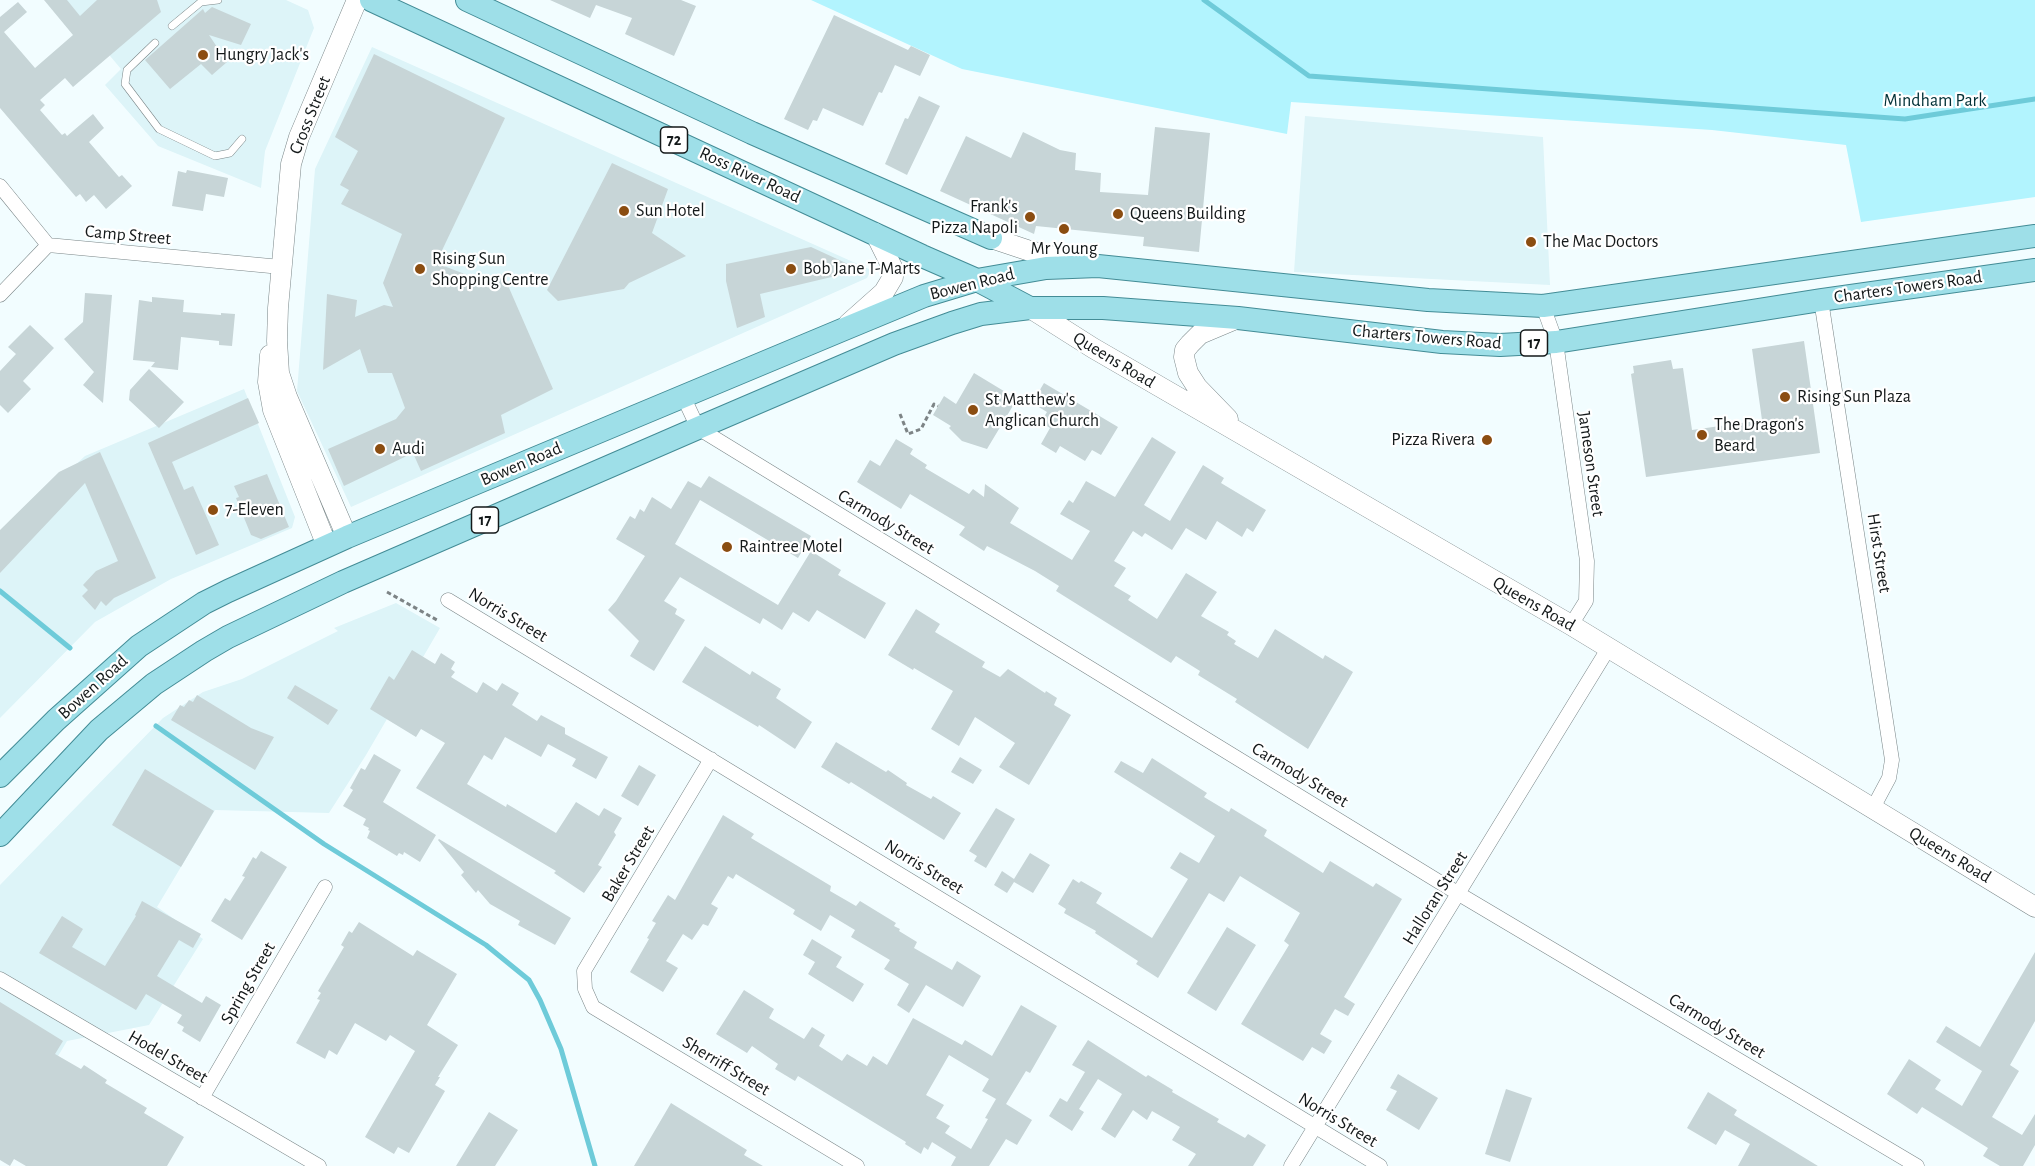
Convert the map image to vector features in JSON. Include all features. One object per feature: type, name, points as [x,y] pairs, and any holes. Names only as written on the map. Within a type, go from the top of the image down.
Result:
[{"type":"main road","name":"Ross River Road","points":[[371,0],[977,280],[1030,308]]},
{"type":"main road","name":"72","points":[[467,0],[752,133],[991,238]]},
{"type":"main road","name":"Charters Towers Road","points":[[1098,266],[1428,300],[1542,306],[2035,236]]},
{"type":"main road","name":"Bowen Road","points":[[0,776],[56,720],[139,646],[212,599],[337,542],[924,296],[977,280],[1046,268],[1098,266]]},
{"type":"main road","name":"Charters Towers Road","points":[[1030,308],[1095,308],[1238,318],[1442,342],[1500,345],[1556,342],[1821,300],[2035,270]]},
{"type":"main road","name":"Bowen Road","points":[[0,835],[99,730],[154,684],[228,637],[352,578],[894,344],[981,314],[1030,308]]},
{"type":"main road","points":[[337,542],[352,578]]},
{"type":"street","name":"Cross Street","points":[[337,542],[301,432],[281,380],[277,355],[278,308],[289,176],[294,150],[357,0]]},
{"type":"street","points":[[0,186],[48,245],[0,295]]},
{"type":"street","points":[[842,330],[890,285],[892,267],[875,233]]},
{"type":"street","points":[[991,238],[1030,251],[1098,266]]},
{"type":"street","name":"Camp Street","points":[[48,245],[281,267]]},
{"type":"street","name":"Hirst Street","points":[[1821,300],[1892,760],[1889,778],[1873,808]]},
{"type":"street","name":"Jameson Street","points":[[1542,306],[1556,342],[1587,561],[1586,601],[1571,625]]},
{"type":"street","name":"Queens Road","points":[[1030,308],[1093,348],[1571,625],[2035,907]]},
{"type":"street","points":[[1238,318],[1210,329],[1195,338],[1185,350],[1185,364],[1197,387],[1250,439]]},
{"type":"street","points":[[683,396],[698,428]]},
{"type":"street","name":"Carmody Street","points":[[698,428],[1459,894],[1917,1166]]},
{"type":"street","name":"Norris Street","points":[[448,600],[1380,1166]]},
{"type":"street","name":"Halloran Street","points":[[1291,1166],[1608,649]]},
{"type":"street","name":"Baker Street","points":[[585,989],[584,971],[711,759]]},
{"type":"street","name":"Spring Street","points":[[202,1098],[325,887]]},
{"type":"street","name":"Hodel Street","points":[[0,979],[319,1166]]},
{"type":"street","name":"Sherriff Street","points":[[585,989],[593,1006],[857,1166]]},
{"type":"lane","points":[[172,26],[201,2],[218,0]]},
{"type":"lane","points":[[154,43],[127,70],[125,84],[159,129],[215,156],[230,153],[242,139]]},
{"type":"path","points":[[900,414],[908,434],[921,429],[934,404],[938,406]]},
{"type":"path","points":[[387,592],[417,607],[436,620]]},
{"type":"shaded area","points":[[63,0],[286,0],[308,10],[314,28],[265,151],[261,188],[158,146],[105,85],[121,69]]},
{"type":"shaded area","name":"Rising Sun Shopping Centre","points":[[372,47],[871,270],[867,278],[351,507],[297,391],[315,169]]},
{"type":"shaded area","points":[[1305,116],[1543,137],[1550,285],[1294,272]]},
{"type":"shaded area","points":[[244,389],[295,517],[292,528],[171,579],[95,622],[0,718],[0,535],[85,456]]},
{"type":"shaded area","points":[[396,603],[440,628],[366,755],[329,813],[215,810],[157,907],[203,939],[149,1025],[67,1041],[0,1154],[0,885],[163,718],[203,692],[242,679],[338,631],[334,628]]},
{"type":"green space","name":"Mindham Park","points":[[811,0],[2035,0],[2035,197],[1861,222],[1846,145],[1712,130],[1291,102],[1287,134],[962,69]]},
{"type":"building","points":[[44,0],[67,0],[80,16],[97,0],[157,0],[161,12],[73,87],[65,78],[40,100],[45,105],[40,110],[62,135],[65,133],[67,136],[93,114],[104,128],[89,142],[119,177],[122,175],[132,186],[106,209],[94,195],[86,202],[80,194],[76,197],[0,108],[0,17],[18,2],[27,12],[4,32],[35,68],[73,35]]},
{"type":"building","points":[[550,0],[681,0],[696,6],[674,56],[625,34],[632,18],[596,5],[590,18]]},
{"type":"building","points":[[212,7],[251,24],[241,45],[209,35],[227,62],[212,75],[201,64],[170,89],[145,60],[203,9],[205,13]]},
{"type":"building","points":[[834,15],[908,50],[911,46],[930,55],[920,76],[895,65],[863,126],[823,108],[817,121],[813,120],[808,130],[784,119]]},
{"type":"building","name":"Rising Sun Shopping Centre","points":[[374,54],[505,118],[436,263],[483,281],[503,274],[553,389],[501,415],[505,433],[421,471],[413,453],[344,486],[328,449],[396,419],[405,408],[392,373],[368,373],[360,349],[323,370],[327,294],[357,300],[355,317],[384,305],[393,307],[383,283],[402,234],[341,204],[349,190],[340,185],[358,151],[335,137]]},
{"type":"building","points":[[919,96],[940,106],[907,175],[885,164],[905,118],[908,119]]},
{"type":"building","points":[[1155,127],[1210,133],[1199,252],[1143,246],[1144,237],[1036,226],[1034,234],[940,191],[966,136],[1011,158],[1023,132],[1060,150],[1076,153],[1075,170],[1101,173],[1100,192],[1148,195]]},
{"type":"building","name":"Sun Hotel","points":[[612,163],[668,189],[652,233],[686,256],[629,283],[624,289],[558,301],[547,290]]},
{"type":"building","points":[[187,170],[228,178],[224,197],[206,194],[203,211],[172,206],[178,171],[186,173]]},
{"type":"building","points":[[811,247],[861,270],[760,294],[765,317],[737,328],[726,281],[726,264]]},
{"type":"building","points":[[85,293],[112,295],[103,403],[83,385],[94,372],[64,339],[83,322]]},
{"type":"building","points":[[152,297],[184,300],[183,312],[235,314],[232,346],[219,345],[219,341],[181,337],[178,370],[151,367],[155,362],[133,360],[139,300],[152,302]]},
{"type":"building","points":[[30,325],[54,348],[23,381],[31,389],[8,413],[0,405],[0,371],[16,354],[8,347]]},
{"type":"building","name":"Rising Sun Plaza","points":[[1804,341],[1820,453],[1646,477],[1631,374],[1634,373],[1633,366],[1671,360],[1673,369],[1683,368],[1692,430],[1762,420],[1752,349]]},
{"type":"building","points":[[149,369],[184,402],[159,428],[129,400],[130,390]]},
{"type":"building","name":"St Matthew's Anglican Church","points":[[974,373],[1017,399],[987,449],[962,441],[949,428],[951,426],[933,415],[944,396],[956,404]]},
{"type":"building","points":[[1044,383],[1118,427],[1101,455],[1092,450],[1085,461],[1060,446],[1056,453],[1041,444],[1050,428],[1041,422],[1047,412],[1032,403]]},
{"type":"building","points":[[248,398],[259,423],[172,462],[184,490],[193,486],[219,545],[196,555],[148,443]]},
{"type":"building","points":[[1152,437],[1176,452],[1144,505],[1170,521],[1203,465],[1224,478],[1221,483],[1266,510],[1253,532],[1247,528],[1242,537],[1217,521],[1206,540],[1186,528],[1172,550],[1145,533],[1142,537],[1133,531],[1114,561],[1126,568],[1114,586],[1131,596],[1128,600],[1157,619],[1186,573],[1217,592],[1201,616],[1229,632],[1227,635],[1236,641],[1234,644],[1258,658],[1275,629],[1323,659],[1325,655],[1353,672],[1308,749],[1235,702],[1237,699],[1198,675],[1200,671],[1176,656],[1171,663],[1056,591],[1059,586],[1035,571],[987,546],[984,551],[959,535],[965,527],[910,494],[901,509],[857,482],[870,460],[880,466],[896,439],[913,449],[910,454],[927,465],[925,468],[969,494],[973,489],[984,497],[985,484],[1019,508],[1010,523],[1072,560],[1090,531],[1060,514],[1069,500],[1073,503],[1086,481],[1115,497]]},
{"type":"building","points":[[100,452],[156,578],[114,598],[106,606],[101,601],[95,610],[82,596],[88,590],[83,585],[96,571],[118,561],[85,483],[0,573],[0,530],[59,472]]},
{"type":"building","points":[[267,474],[289,527],[261,539],[251,535],[236,498],[239,497],[234,486]]},
{"type":"building","points":[[709,476],[811,536],[798,558],[700,500],[675,544],[778,605],[811,551],[841,570],[838,575],[886,603],[865,639],[817,610],[809,622],[793,612],[782,630],[763,618],[760,624],[680,577],[664,601],[677,609],[675,614],[685,620],[654,671],[630,656],[639,641],[608,610],[645,556],[616,539],[630,516],[635,519],[640,509],[644,512],[652,497],[671,509],[688,481],[701,488]]},
{"type":"building","points":[[916,609],[940,624],[935,632],[985,662],[982,667],[1000,677],[1008,669],[1045,693],[1046,691],[1057,698],[1054,705],[1071,715],[1029,785],[999,767],[1015,743],[975,717],[959,746],[931,729],[953,691],[888,655]]},
{"type":"building","points":[[705,646],[750,675],[752,671],[781,689],[776,698],[812,722],[795,749],[759,725],[758,727],[682,682]]},
{"type":"building","points":[[412,650],[435,664],[441,653],[455,662],[451,669],[455,672],[451,677],[477,693],[483,682],[497,691],[502,683],[519,693],[512,705],[537,721],[541,715],[565,728],[565,734],[608,757],[596,779],[572,766],[576,759],[548,744],[541,757],[505,737],[492,760],[484,755],[467,784],[556,833],[576,802],[599,816],[604,808],[622,818],[614,832],[616,835],[598,865],[602,867],[584,893],[554,873],[556,871],[416,788],[445,743],[421,729],[416,737],[370,709],[389,676],[394,680]]},
{"type":"building","points":[[295,685],[338,710],[328,725],[287,698]]},
{"type":"building","points":[[197,695],[251,728],[274,737],[255,770],[171,720],[180,705],[184,707],[189,700],[193,702]]},
{"type":"building","points":[[836,742],[886,772],[888,770],[907,783],[906,785],[931,799],[933,796],[961,813],[944,840],[851,782],[849,784],[821,767]]},
{"type":"building","points":[[374,754],[401,770],[383,802],[436,835],[420,862],[404,852],[403,855],[399,853],[397,856],[367,838],[370,831],[363,825],[366,819],[343,806],[353,790],[350,788],[361,768],[365,770]]},
{"type":"building","points":[[960,757],[982,770],[973,784],[951,772]]},
{"type":"building","points":[[1152,758],[1207,793],[1204,797],[1229,812],[1231,808],[1267,830],[1264,836],[1323,873],[1330,861],[1373,887],[1376,883],[1402,899],[1344,997],[1355,1004],[1348,1016],[1335,1009],[1320,1034],[1332,1041],[1324,1054],[1312,1047],[1303,1061],[1241,1024],[1289,945],[1284,941],[1300,913],[1240,876],[1224,902],[1209,893],[1158,978],[1136,964],[1138,961],[1095,933],[1096,931],[1064,913],[1066,909],[1058,904],[1073,879],[1079,883],[1081,881],[1102,893],[1096,903],[1152,938],[1188,879],[1170,868],[1180,852],[1199,863],[1215,836],[1114,772],[1121,761],[1143,773]]},
{"type":"building","points":[[639,765],[656,775],[638,806],[621,796]]},
{"type":"building","points":[[145,769],[214,811],[181,867],[112,825]]},
{"type":"building","points":[[996,808],[1015,819],[986,868],[974,861],[977,856],[969,851]]},
{"type":"building","points":[[723,815],[754,834],[751,838],[831,886],[830,891],[856,906],[860,901],[896,923],[894,926],[900,929],[899,931],[917,942],[914,948],[952,970],[957,961],[981,976],[963,1007],[926,985],[909,1013],[897,1005],[909,984],[884,969],[890,960],[851,937],[855,930],[830,915],[821,931],[793,914],[795,910],[736,874],[733,879],[728,876],[711,904],[718,908],[708,926],[703,924],[692,940],[683,934],[666,961],[678,968],[663,992],[630,972],[656,923],[652,921],[668,895],[675,900]]},
{"type":"building","points":[[439,839],[571,918],[555,945],[518,925],[520,921],[490,904],[478,890],[476,893],[461,875],[464,872]]},
{"type":"building","points":[[261,851],[287,867],[242,940],[211,921],[225,898],[230,901],[245,877],[242,876],[253,857],[256,859]]},
{"type":"building","points":[[1030,853],[1050,865],[1033,893],[1014,882],[1007,893],[994,885],[1002,871],[1014,879]]},
{"type":"building","points":[[142,901],[201,934],[193,948],[179,940],[157,976],[202,1003],[206,996],[221,1005],[200,1042],[182,1031],[184,1027],[177,1023],[182,1015],[146,994],[136,1010],[39,953],[62,916],[83,929],[72,947],[105,966],[136,916]]},
{"type":"building","points":[[359,922],[413,956],[417,950],[457,974],[427,1025],[458,1045],[435,1085],[445,1091],[409,1153],[398,1147],[394,1154],[365,1137],[415,1051],[390,1035],[386,1041],[355,1023],[337,1055],[329,1050],[325,1059],[296,1043],[320,1000],[317,999],[321,993],[318,991],[344,947],[341,945],[349,931],[352,933]]},
{"type":"building","points":[[1227,927],[1256,945],[1216,1011],[1187,993]]},
{"type":"building","points":[[812,939],[842,957],[836,967],[864,984],[853,1002],[808,974],[815,962],[803,955]]},
{"type":"building","points":[[2035,952],[2035,1021],[2010,1065],[2019,1071],[1992,1117],[2022,1135],[2035,1114],[2035,1145],[2023,1166],[2000,1166],[1983,1156],[1988,1148],[1922,1107],[1917,1114],[1887,1094],[1909,1059],[1941,1080],[1935,1089],[1962,1106],[1982,1071],[1936,1042],[1946,1026],[1980,1047]]},
{"type":"building","points":[[744,990],[774,1009],[769,1018],[804,1039],[812,1027],[825,1035],[819,1046],[842,1061],[847,1054],[867,1066],[873,1056],[887,1065],[913,1018],[962,1045],[965,1040],[992,1056],[1021,1005],[1057,1026],[1030,1073],[1026,1071],[1006,1104],[1032,1120],[1017,1145],[1006,1139],[989,1166],[951,1166],[956,1157],[932,1142],[928,1150],[924,1147],[921,1154],[905,1144],[906,1142],[798,1076],[795,1081],[775,1069],[778,1064],[752,1046],[747,1053],[716,1034]],"holes":[[[949,1055],[989,1079],[982,1091],[996,1099],[971,1149],[945,1133],[950,1126],[936,1118],[944,1105],[926,1095]]]},
{"type":"building","points":[[0,1002],[63,1041],[55,1054],[81,1069],[84,1065],[107,1080],[105,1083],[147,1108],[144,1113],[184,1137],[167,1166],[26,1166],[14,1159],[10,1166],[0,1160]]},
{"type":"building","points":[[1088,1040],[1219,1119],[1217,1122],[1245,1138],[1248,1134],[1266,1145],[1253,1166],[1188,1166],[1196,1154],[1172,1140],[1180,1127],[1152,1111],[1147,1120],[1133,1110],[1115,1138],[1101,1129],[1122,1094],[1098,1079],[1079,1109],[1084,1112],[1072,1131],[1049,1116],[1060,1098],[1067,1102],[1085,1072],[1072,1065]]},
{"type":"building","points":[[1398,1074],[1438,1098],[1419,1130],[1386,1110],[1397,1091],[1390,1088]]},
{"type":"building","points":[[1506,1089],[1532,1098],[1510,1162],[1485,1154]]},
{"type":"building","points":[[1708,1092],[1737,1110],[1734,1115],[1818,1166],[1738,1166],[1750,1144],[1725,1130],[1716,1145],[1687,1128]]},
{"type":"building","points":[[671,1103],[747,1150],[744,1155],[763,1166],[634,1166]]},
{"type":"building","points":[[489,1112],[518,1130],[495,1166],[456,1166]]},
{"type":"waterway","points":[[1204,0],[1309,76],[1905,119],[2035,99]]},
{"type":"waterway","points":[[0,591],[70,648]]},
{"type":"waterway","points":[[156,726],[324,844],[486,945],[529,980],[561,1049],[595,1166]]},
{"type":"place","name":"Hungry Jack's","points":[[203,55]]},
{"type":"place","name":"Sun Hotel","points":[[624,211]]},
{"type":"place","name":"Queens Building","points":[[1118,214]]},
{"type":"place","name":"Frank's Pizza Napoli","points":[[1030,217]]},
{"type":"place","name":"Mr Young","points":[[1064,229]]},
{"type":"place","name":"The Mac Doctors","points":[[1531,242]]},
{"type":"place","name":"Rising Sun Shopping Centre","points":[[420,269]]},
{"type":"place","name":"Bob Jane T-Marts","points":[[791,269]]},
{"type":"place","name":"Rising Sun Plaza","points":[[1785,397]]},
{"type":"place","name":"St Matthew's Anglican Church","points":[[973,410]]},
{"type":"place","name":"The Dragon's Beard","points":[[1702,435]]},
{"type":"place","name":"Pizza Rivera","points":[[1487,440]]},
{"type":"place","name":"Audi","points":[[380,449]]},
{"type":"place","name":"7-Eleven","points":[[213,510]]},
{"type":"place","name":"Raintree Motel","points":[[727,547]]}]
